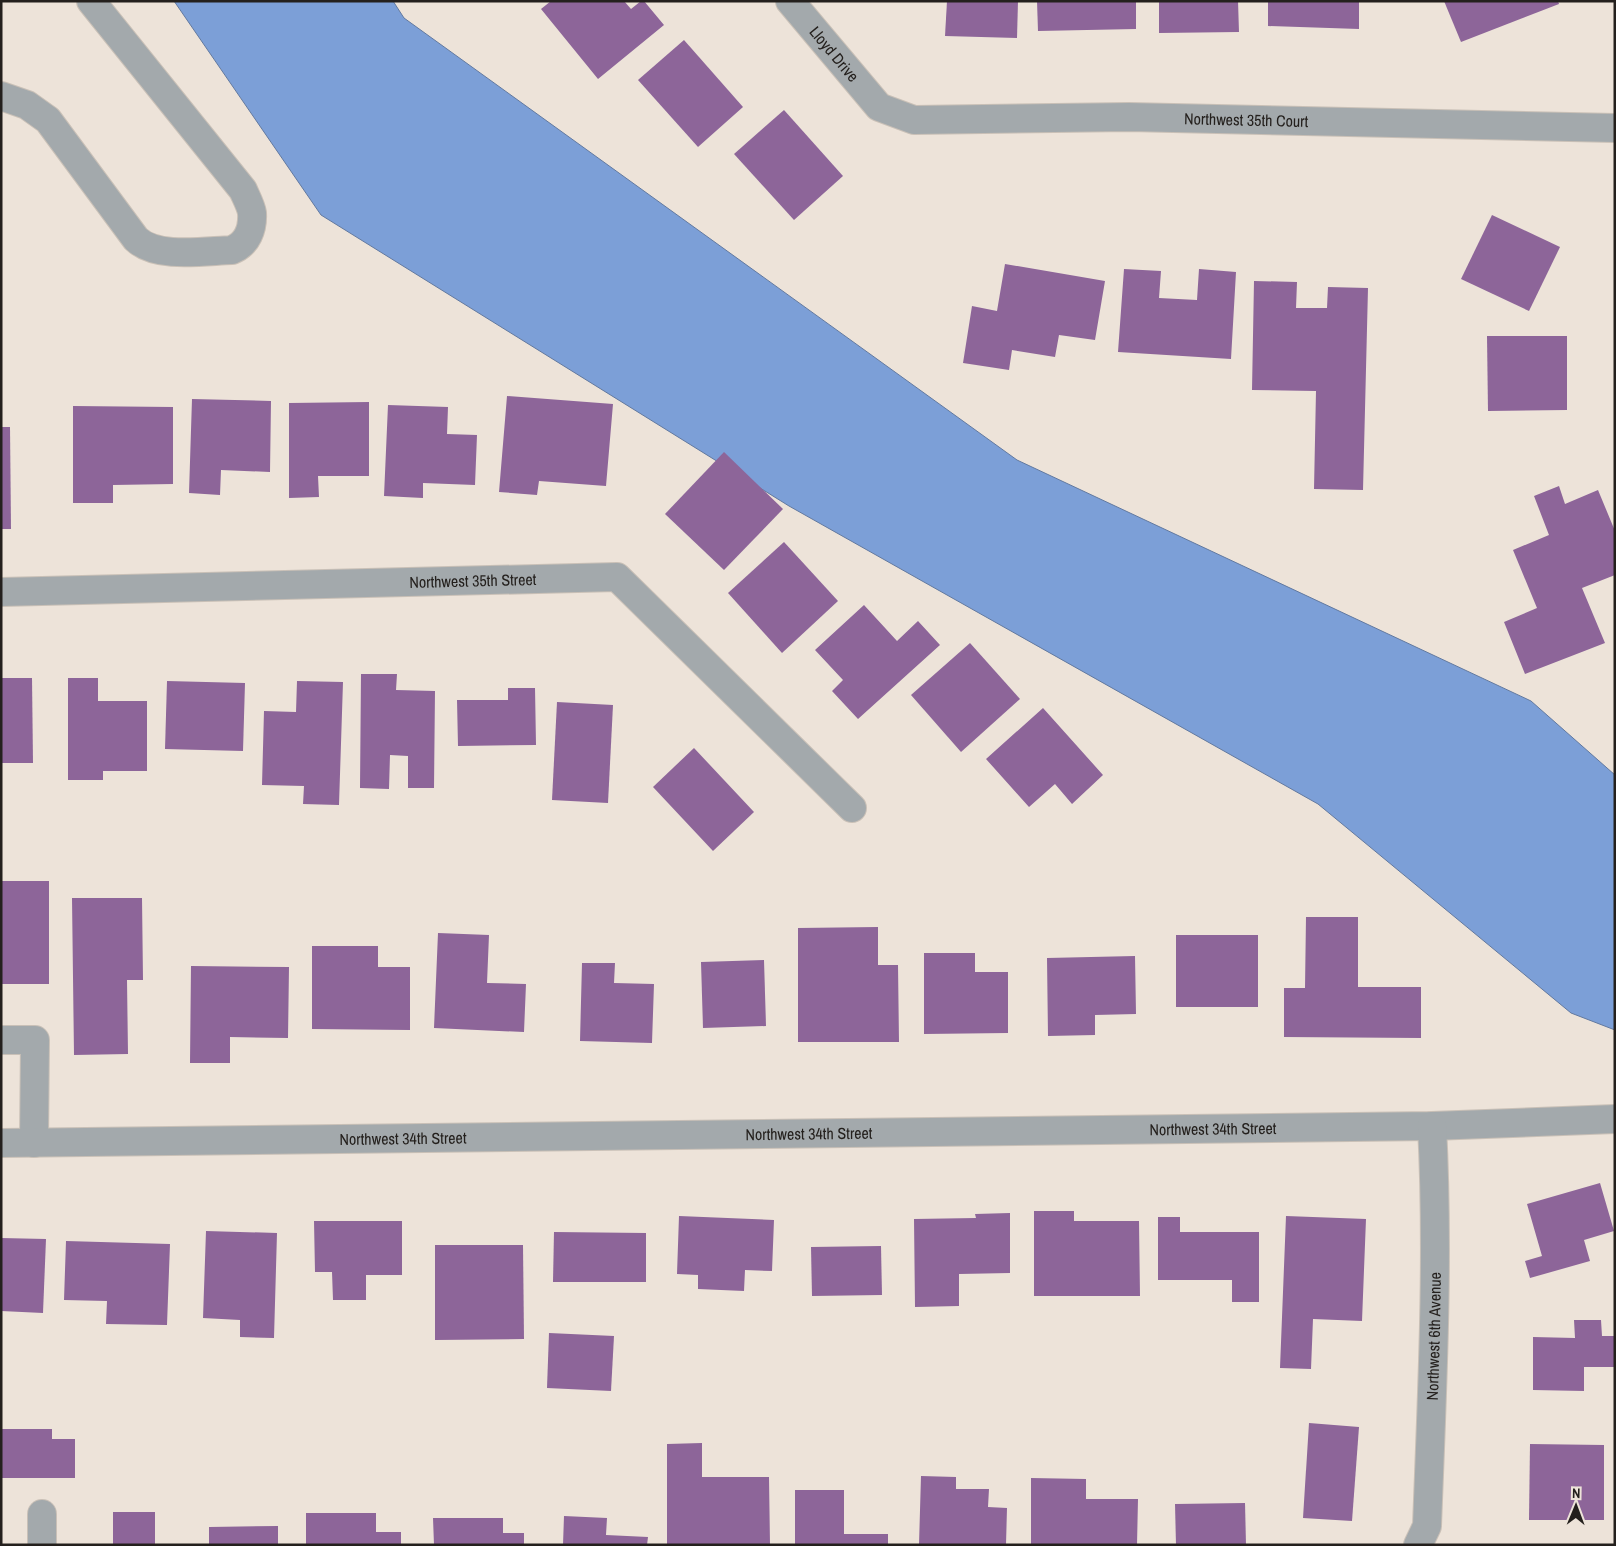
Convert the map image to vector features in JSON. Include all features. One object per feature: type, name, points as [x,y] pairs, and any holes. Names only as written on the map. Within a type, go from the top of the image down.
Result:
[{"type":"street","points":[[1,96],[27,105],[48,120],[142,245],[151,249],[182,252],[232,250],[240,247],[247,239],[252,212],[243,190],[91,1]]},
{"type":"street","name":"Lloyd Drive","points":[[790,1],[879,107]]},
{"type":"street","name":"Northwest 35th Court","points":[[879,107],[914,120],[1129,117],[1615,128]]},
{"type":"street","name":"Northwest 35th Street","points":[[1,592],[616,577],[852,808]]},
{"type":"street","points":[[1,1040],[35,1040],[34,1142]]},
{"type":"street","name":"Northwest 34th Street","points":[[1,1143],[1432,1126],[1615,1120]]},
{"type":"street","name":"Northwest 6th Avenue","points":[[1418,1545],[1428,1526],[1435,1322],[1435,1170],[1432,1126]]},
{"type":"street","points":[[42,1514],[42,1545]]},
{"type":"water","points":[[174,1],[393,1],[404,18],[1017,460],[1531,701],[1615,775],[1615,1030],[1571,1013],[1318,804],[789,506],[321,215]]},
{"type":"building","points":[[551,1],[624,1],[631,9],[641,1],[644,1],[664,25],[598,79],[541,9]]},
{"type":"building","points":[[947,1],[1018,1],[1017,38],[945,36]]},
{"type":"building","points":[[1037,1],[1136,1],[1136,29],[1038,31]]},
{"type":"building","points":[[1159,1],[1238,1],[1239,32],[1159,33]]},
{"type":"building","points":[[1268,1],[1359,1],[1359,29],[1268,26]]},
{"type":"building","points":[[1444,1],[1558,1],[1559,4],[1461,42]]},
{"type":"building","points":[[684,40],[743,107],[698,147],[638,80]]},
{"type":"building","points":[[784,110],[843,176],[794,220],[734,154]]},
{"type":"building","points":[[1492,215],[1560,247],[1529,311],[1461,279]]},
{"type":"building","points":[[1005,264],[1105,281],[1095,340],[1059,335],[1055,357],[1012,350],[1009,370],[963,363],[972,306],[997,311]]},
{"type":"building","points":[[1124,269],[1161,271],[1159,298],[1197,300],[1199,269],[1236,272],[1231,359],[1118,352]]},
{"type":"building","points":[[1254,281],[1297,282],[1296,308],[1327,308],[1328,287],[1368,288],[1363,490],[1314,489],[1316,391],[1252,390]]},
{"type":"building","points":[[1487,336],[1567,336],[1567,410],[1488,411]]},
{"type":"building","points":[[507,396],[613,404],[606,486],[539,481],[537,495],[499,492]]},
{"type":"building","points":[[192,399],[271,401],[270,472],[221,470],[220,495],[189,493]]},
{"type":"building","points":[[369,402],[369,476],[318,476],[319,497],[289,498],[289,403]]},
{"type":"building","points":[[388,405],[448,407],[447,434],[477,435],[475,485],[423,483],[423,498],[384,496]]},
{"type":"building","points":[[73,406],[173,407],[173,484],[113,485],[113,503],[73,503]]},
{"type":"building","points":[[1,427],[10,427],[11,529],[1,529]]},
{"type":"building","points":[[724,452],[783,509],[724,570],[665,514]]},
{"type":"building","points":[[1559,486],[1565,504],[1598,490],[1615,531],[1615,575],[1582,588],[1605,643],[1525,674],[1504,622],[1537,608],[1513,550],[1549,535],[1534,496]]},
{"type":"building","points":[[784,542],[838,601],[782,653],[728,593]]},
{"type":"building","points":[[864,605],[897,641],[918,621],[940,645],[858,719],[832,691],[843,680],[815,650]]},
{"type":"building","points":[[970,643],[1020,699],[961,752],[911,695]]},
{"type":"building","points":[[361,674],[397,674],[396,690],[435,691],[434,788],[408,788],[408,756],[390,755],[389,789],[360,788]]},
{"type":"building","points":[[1,678],[32,678],[33,763],[1,763]]},
{"type":"building","points":[[68,678],[98,678],[98,701],[147,701],[147,771],[103,771],[103,780],[68,780]]},
{"type":"building","points":[[167,681],[245,683],[243,751],[165,749]]},
{"type":"building","points":[[297,681],[343,682],[339,805],[303,804],[304,786],[262,785],[264,711],[296,712]]},
{"type":"building","points":[[508,688],[535,688],[536,745],[458,746],[457,700],[508,700]]},
{"type":"building","points":[[557,702],[613,705],[608,803],[552,800]]},
{"type":"building","points":[[1043,708],[1103,775],[1072,804],[1055,784],[1029,807],[986,759]]},
{"type":"building","points":[[694,748],[754,812],[713,851],[653,787]]},
{"type":"building","points":[[1,881],[49,881],[49,984],[1,984]]},
{"type":"building","points":[[72,898],[142,898],[143,980],[127,980],[128,1054],[74,1055]]},
{"type":"building","points":[[1306,917],[1358,917],[1358,987],[1421,987],[1421,1038],[1284,1037],[1284,988],[1305,988]]},
{"type":"building","points":[[878,927],[878,965],[898,965],[899,1042],[798,1042],[798,928]]},
{"type":"building","points":[[438,933],[489,935],[487,983],[526,984],[524,1032],[434,1028]]},
{"type":"building","points":[[1176,935],[1258,935],[1258,1007],[1176,1007]]},
{"type":"building","points":[[312,946],[378,946],[378,967],[410,967],[410,1030],[312,1029]]},
{"type":"building","points":[[924,953],[975,953],[975,972],[1008,972],[1008,1033],[924,1034]]},
{"type":"building","points":[[1135,956],[1136,1014],[1095,1015],[1095,1035],[1048,1036],[1047,958]]},
{"type":"building","points":[[764,960],[766,1026],[703,1028],[701,962]]},
{"type":"building","points":[[582,963],[615,963],[614,983],[654,984],[652,1043],[580,1041]]},
{"type":"building","points":[[191,966],[289,967],[288,1038],[230,1037],[230,1063],[190,1063]]},
{"type":"building","points":[[1600,1183],[1614,1231],[1584,1240],[1590,1261],[1530,1278],[1525,1261],[1542,1256],[1527,1204]]},
{"type":"building","points":[[1034,1211],[1074,1211],[1074,1221],[1139,1221],[1140,1296],[1034,1296]]},
{"type":"building","points":[[1010,1213],[1010,1273],[959,1274],[959,1306],[915,1307],[914,1219],[976,1218],[975,1214]]},
{"type":"building","points":[[679,1216],[774,1220],[772,1271],[745,1270],[744,1291],[698,1289],[698,1275],[677,1274]]},
{"type":"building","points":[[1286,1216],[1366,1219],[1362,1321],[1313,1319],[1311,1369],[1280,1368]]},
{"type":"building","points":[[1158,1217],[1180,1217],[1180,1232],[1259,1232],[1259,1302],[1232,1302],[1232,1280],[1158,1280]]},
{"type":"building","points":[[314,1221],[402,1221],[402,1275],[366,1275],[366,1300],[333,1300],[332,1272],[315,1272]]},
{"type":"building","points":[[206,1231],[277,1233],[274,1338],[240,1337],[240,1320],[203,1318]]},
{"type":"building","points":[[554,1232],[646,1233],[646,1282],[553,1282]]},
{"type":"building","points":[[1,1238],[46,1239],[43,1313],[1,1311]]},
{"type":"building","points":[[66,1241],[170,1244],[167,1325],[106,1324],[107,1301],[64,1300]]},
{"type":"building","points":[[435,1245],[523,1245],[524,1339],[435,1340]]},
{"type":"building","points":[[881,1246],[882,1295],[812,1296],[811,1247]]},
{"type":"building","points":[[1574,1320],[1601,1320],[1602,1336],[1615,1336],[1615,1367],[1584,1367],[1584,1391],[1533,1390],[1533,1337],[1575,1338]]},
{"type":"building","points":[[549,1333],[614,1336],[611,1391],[547,1388]]},
{"type":"building","points":[[1309,1423],[1359,1427],[1352,1521],[1303,1518]]},
{"type":"building","points":[[1,1429],[52,1429],[52,1439],[75,1439],[75,1478],[1,1478]]},
{"type":"building","points":[[702,1443],[702,1477],[769,1477],[770,1545],[667,1545],[667,1444]]},
{"type":"building","points":[[1530,1444],[1604,1445],[1604,1520],[1529,1520]]},
{"type":"building","points":[[921,1476],[956,1477],[956,1489],[989,1489],[988,1507],[1007,1508],[1006,1545],[919,1545]]},
{"type":"building","points":[[1031,1478],[1086,1479],[1086,1499],[1138,1499],[1137,1545],[1031,1545]]},
{"type":"building","points":[[795,1490],[844,1490],[844,1534],[888,1534],[888,1545],[795,1545]]},
{"type":"building","points":[[1245,1503],[1246,1545],[1176,1545],[1175,1504]]},
{"type":"building","points":[[113,1512],[155,1512],[155,1545],[113,1545]]},
{"type":"building","points":[[306,1513],[376,1513],[376,1532],[401,1532],[401,1545],[306,1545]]},
{"type":"building","points":[[564,1516],[607,1518],[606,1535],[648,1537],[647,1545],[563,1545]]},
{"type":"building","points":[[433,1518],[503,1518],[503,1533],[524,1533],[524,1545],[434,1545]]},
{"type":"building","points":[[278,1526],[278,1545],[209,1545],[209,1527]]}]
